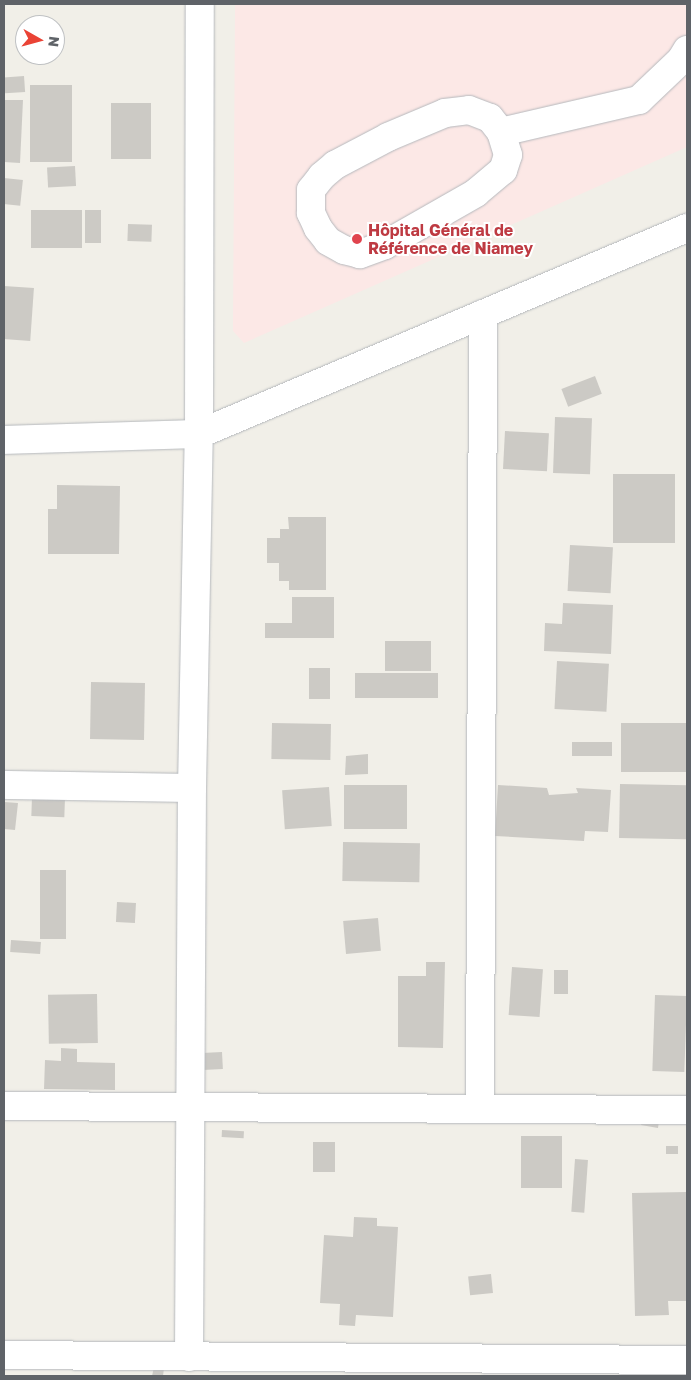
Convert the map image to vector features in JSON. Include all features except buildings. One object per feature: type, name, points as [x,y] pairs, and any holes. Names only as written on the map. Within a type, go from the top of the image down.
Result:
[{"type":"street","points":[[189,1357],[192,788],[199,434],[200,4]]},
{"type":"street","points":[[501,132],[639,100],[681,60],[687,50]]},
{"type":"street","points":[[469,110],[490,118],[501,132],[508,155],[503,170],[476,193],[385,245],[360,254],[344,250],[328,241],[318,228],[311,213],[311,190],[322,176],[335,165],[388,137],[445,113],[469,110]]},
{"type":"street","points":[[4,440],[199,434],[687,228]]},
{"type":"street","points":[[480,1109],[482,314]]},
{"type":"street","points":[[4,786],[192,788]]},
{"type":"street","points":[[4,1106],[687,1110]]},
{"type":"street","points":[[4,1355],[687,1360]]},
{"type":"shaded area","name":"Hôpital Général de Référence de Niamey","points":[[235,4],[687,4],[687,147],[244,343],[233,331]]},
{"type":"place","name":"Hôpital Général de Référence de Niamey","points":[[357,239]]}]
